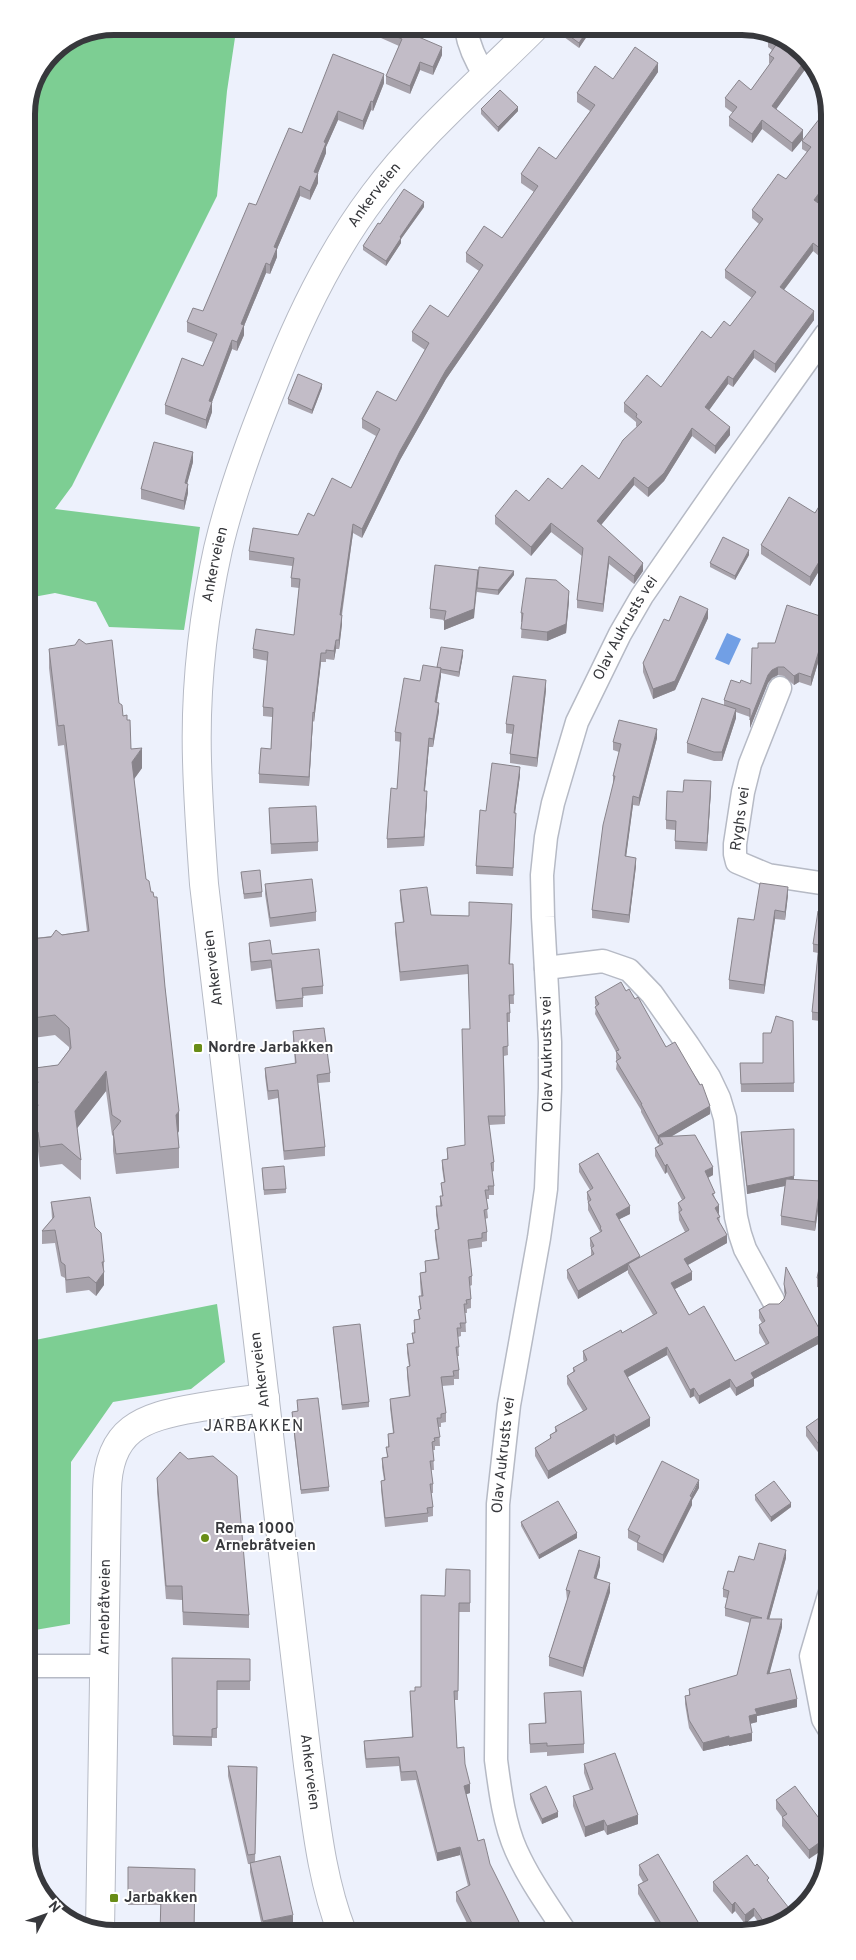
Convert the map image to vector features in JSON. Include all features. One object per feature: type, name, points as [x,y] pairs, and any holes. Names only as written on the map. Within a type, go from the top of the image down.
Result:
[{"type":"main road","name":"Ankerveien","points":[[339,1925],[323,1868],[313,1802],[204,884],[197,757],[199,690],[204,632],[213,574],[232,495],[244,459],[295,331],[325,270],[356,219],[394,169],[434,125],[526,35]]},
{"type":"main road","name":"Arnebråtveien","points":[[100,1923],[107,1476],[113,1453],[118,1443],[134,1427],[156,1416],[170,1412],[265,1398]]},
{"type":"street","points":[[467,35],[469,46],[485,75]]},
{"type":"street","name":"Olav Aukrusts vei","points":[[561,1925],[528,1873],[516,1849],[500,1792],[496,1760],[498,1504],[509,1405],[546,1189],[550,1079],[542,876],[546,837],[562,770],[577,722],[620,634],[642,596],[722,479],[821,341]]},
{"type":"street","name":"Ryghs vei","points":[[780,688],[750,764],[737,823],[735,854],[737,862],[768,875],[821,883]]},
{"type":"street","points":[[546,968],[603,961],[629,970],[652,994],[683,1038],[709,1077],[719,1098],[725,1118],[736,1217],[740,1234],[745,1249],[773,1300]]},
{"type":"street","points":[[821,1621],[810,1656],[821,1706]]},
{"type":"street","points":[[35,1666],[104,1666]]},
{"type":"green space","points":[[114,35],[235,35],[227,91],[217,196],[72,486],[55,509],[200,527],[184,630],[109,627],[96,602],[55,593],[35,597],[35,108],[38,93],[43,79],[51,66],[74,46],[88,39]]},
{"type":"green space","points":[[217,1304],[225,1362],[191,1389],[113,1402],[71,1462],[70,1624],[35,1630],[35,1340]]},
{"type":"water","points":[[727,633],[741,639],[729,665],[715,659]]},
{"type":"building","points":[[392,35],[414,35],[442,47],[433,67],[420,62],[410,86],[386,76],[402,39]]},
{"type":"building","points":[[568,35],[584,35],[579,43]]},
{"type":"building","points":[[771,41],[790,51],[803,63],[772,106],[803,130],[792,143],[762,120],[752,134],[729,117],[737,107],[725,98],[739,80],[751,90],[774,58],[769,55],[776,45]]},
{"type":"building","points":[[635,47],[658,63],[446,370],[400,451],[362,529],[353,524],[340,615],[342,615],[339,640],[336,640],[334,651],[326,650],[326,653],[321,653],[313,712],[309,777],[259,774],[261,748],[271,749],[273,708],[263,707],[268,652],[253,649],[256,629],[294,635],[300,579],[291,578],[294,558],[249,551],[253,528],[298,535],[308,513],[314,516],[332,478],[351,488],[380,429],[362,419],[377,391],[396,401],[429,343],[412,332],[430,305],[448,317],[483,265],[466,253],[484,226],[502,238],[538,186],[521,174],[539,147],[556,159],[595,105],[577,93],[595,66],[613,79]]},
{"type":"building","points":[[333,54],[384,74],[373,102],[371,101],[363,121],[338,111],[324,142],[326,143],[314,172],[318,173],[310,191],[300,186],[274,247],[277,248],[270,265],[266,263],[241,324],[244,325],[237,342],[232,340],[209,401],[212,402],[206,420],[165,405],[182,358],[203,366],[217,334],[187,322],[193,308],[203,311],[249,203],[256,205],[289,128],[302,133]]},
{"type":"building","points":[[500,90],[518,107],[498,127],[481,109]]},
{"type":"building","points":[[821,119],[821,190],[814,200],[821,205],[821,249],[813,243],[780,287],[814,311],[775,364],[754,350],[733,379],[728,376],[705,407],[730,427],[715,446],[692,428],[664,473],[648,488],[634,477],[597,521],[643,563],[634,576],[609,556],[603,604],[577,600],[583,548],[551,523],[531,547],[495,516],[516,490],[529,501],[548,478],[562,489],[582,465],[599,479],[623,440],[642,422],[636,417],[637,414],[624,403],[647,375],[661,387],[702,331],[711,338],[724,321],[730,326],[756,292],[725,270],[763,219],[752,210],[778,174],[786,179],[811,147],[802,141]]},
{"type":"building","points":[[404,189],[424,202],[386,261],[363,246]]},
{"type":"building","points":[[298,374],[322,384],[312,410],[288,399]]},
{"type":"building","points":[[154,442],[193,452],[185,483],[188,484],[184,501],[141,489]]},
{"type":"building","points":[[789,497],[815,513],[821,503],[821,558],[810,577],[761,545]]},
{"type":"building","points":[[723,537],[749,550],[735,576],[710,563]]},
{"type":"building","points":[[435,565],[478,570],[474,609],[444,621],[446,611],[430,609]]},
{"type":"building","points":[[479,567],[514,571],[498,590],[477,588]]},
{"type":"building","points":[[526,578],[556,580],[569,591],[566,624],[547,632],[521,629],[523,613],[521,613]]},
{"type":"building","points":[[680,596],[708,609],[675,681],[653,689],[643,663],[664,619],[669,621]]},
{"type":"building","points":[[787,605],[821,616],[821,644],[811,677],[799,673],[794,676],[784,667],[772,670],[768,675],[750,720],[750,709],[724,700],[731,680],[740,683],[741,680],[751,684],[752,648],[758,648],[758,643],[775,643]]},
{"type":"building","points":[[79,639],[86,644],[112,640],[119,703],[122,705],[123,716],[127,715],[127,720],[130,720],[131,749],[142,748],[132,762],[146,879],[149,881],[154,897],[157,897],[179,1111],[176,1115],[179,1148],[116,1154],[113,1131],[121,1121],[112,1115],[106,1071],[75,1111],[81,1160],[62,1144],[40,1147],[38,1132],[35,1129],[35,1106],[38,1106],[35,1086],[38,1083],[35,1068],[58,1065],[71,1048],[69,1028],[55,1015],[35,1018],[35,938],[51,937],[56,930],[62,935],[89,931],[64,725],[58,726],[49,649],[75,645]]},
{"type":"building","points":[[441,647],[463,650],[459,672],[437,667]]},
{"type":"building","points":[[423,665],[441,668],[435,702],[439,703],[433,739],[429,738],[424,791],[427,791],[424,837],[387,839],[391,788],[397,789],[401,733],[395,732],[404,678],[420,681]]},
{"type":"building","points":[[513,676],[546,680],[537,758],[510,754],[514,725],[506,724]]},
{"type":"building","points":[[702,698],[736,709],[722,752],[714,752],[687,743]]},
{"type":"building","points":[[619,720],[657,729],[639,798],[633,796],[625,856],[636,858],[629,915],[592,910],[603,825],[621,744],[613,742]]},
{"type":"building","points":[[492,763],[520,767],[514,813],[516,813],[513,868],[476,866],[480,810],[486,811]]},
{"type":"building","points":[[684,780],[711,781],[707,843],[675,841],[676,821],[666,820],[667,791],[683,792]]},
{"type":"building","points":[[316,806],[318,842],[271,844],[269,808]]},
{"type":"building","points":[[260,870],[262,892],[244,894],[241,872]]},
{"type":"building","points":[[312,879],[316,912],[270,918],[265,884]]},
{"type":"building","points":[[760,883],[788,887],[785,912],[775,910],[764,985],[729,980],[738,918],[754,920]]},
{"type":"building","points":[[427,887],[431,915],[469,916],[469,902],[512,904],[509,964],[513,964],[514,995],[509,995],[510,1013],[507,1013],[508,1046],[503,1047],[505,1116],[488,1116],[494,1162],[491,1163],[494,1186],[488,1186],[489,1190],[485,1190],[488,1209],[484,1210],[487,1232],[482,1233],[482,1238],[468,1240],[472,1276],[469,1277],[471,1299],[466,1300],[467,1304],[464,1304],[466,1323],[460,1323],[461,1328],[457,1328],[459,1347],[456,1347],[459,1370],[453,1371],[454,1376],[441,1377],[446,1413],[441,1414],[441,1418],[437,1418],[440,1437],[434,1438],[435,1441],[432,1442],[434,1461],[430,1461],[433,1484],[430,1484],[433,1507],[427,1508],[428,1513],[385,1518],[381,1481],[385,1480],[382,1458],[388,1457],[386,1447],[389,1447],[388,1434],[394,1433],[390,1399],[410,1396],[407,1367],[410,1366],[407,1344],[414,1343],[412,1333],[415,1333],[414,1320],[420,1319],[418,1310],[421,1309],[419,1296],[423,1296],[420,1273],[426,1272],[425,1261],[439,1259],[435,1230],[439,1229],[436,1206],[442,1206],[440,1196],[443,1196],[441,1183],[445,1182],[442,1160],[448,1159],[447,1148],[465,1145],[462,1029],[470,1029],[468,965],[400,972],[395,923],[404,922],[400,890]]},
{"type":"building","points":[[818,911],[821,912],[821,1013],[812,1012],[819,945],[813,944]]},
{"type":"building","points":[[270,940],[272,954],[319,949],[323,986],[302,988],[303,998],[276,1001],[271,960],[251,962],[249,943]]},
{"type":"building","points":[[621,982],[626,991],[629,989],[635,999],[638,997],[666,1047],[675,1042],[700,1085],[702,1084],[710,1106],[658,1136],[642,1104],[616,1061],[621,1058],[616,1051],[619,1050],[595,1007],[599,1004],[595,997]]},
{"type":"building","points":[[776,1016],[793,1021],[794,1083],[741,1084],[740,1063],[763,1063],[763,1033],[771,1033]]},
{"type":"building","points":[[324,1028],[330,1073],[317,1075],[325,1147],[284,1151],[278,1090],[268,1091],[265,1068],[296,1063],[293,1031]]},
{"type":"building","points":[[794,1129],[794,1176],[747,1186],[741,1132]]},
{"type":"building","points":[[695,1135],[713,1167],[705,1171],[715,1193],[712,1194],[719,1205],[715,1208],[720,1217],[717,1218],[727,1235],[684,1259],[692,1272],[671,1283],[689,1315],[704,1306],[735,1361],[769,1343],[759,1325],[765,1321],[759,1310],[769,1304],[779,1304],[784,1299],[786,1293],[784,1284],[786,1267],[821,1335],[751,1373],[754,1378],[736,1388],[730,1379],[699,1396],[694,1388],[690,1390],[667,1347],[624,1371],[650,1418],[616,1437],[614,1434],[548,1471],[535,1448],[551,1438],[550,1435],[557,1431],[555,1427],[587,1409],[567,1376],[575,1371],[573,1368],[587,1360],[583,1351],[621,1330],[622,1333],[657,1313],[628,1264],[689,1230],[679,1212],[682,1210],[678,1203],[685,1198],[667,1164],[665,1166],[655,1148],[663,1144],[659,1137]]},
{"type":"building","points":[[598,1153],[630,1206],[616,1214],[640,1256],[578,1291],[567,1270],[594,1254],[591,1248],[594,1246],[590,1238],[602,1231],[588,1202],[591,1200],[587,1192],[593,1188],[579,1164]]},
{"type":"building","points":[[284,1166],[286,1189],[264,1190],[262,1168]]},
{"type":"building","points":[[786,1179],[821,1181],[815,1222],[781,1216]]},
{"type":"building","points":[[90,1197],[95,1227],[101,1233],[104,1272],[96,1283],[89,1277],[66,1280],[65,1265],[61,1262],[55,1230],[42,1231],[54,1217],[51,1202]]},
{"type":"building","points":[[821,1260],[821,1279],[817,1278]]},
{"type":"building","points":[[360,1324],[369,1402],[342,1405],[333,1327]]},
{"type":"building","points":[[318,1398],[329,1487],[301,1490],[292,1412],[298,1411],[297,1400]]},
{"type":"building","points":[[821,1417],[821,1447],[806,1427]]},
{"type":"building","points":[[180,1452],[188,1459],[213,1456],[237,1476],[249,1615],[183,1612],[182,1586],[166,1586],[157,1478]]},
{"type":"building","points":[[662,1461],[699,1480],[663,1555],[637,1542],[640,1536],[628,1530]]},
{"type":"building","points":[[774,1481],[791,1503],[771,1517],[755,1495]]},
{"type":"building","points":[[558,1501],[577,1533],[539,1555],[521,1522]]},
{"type":"building","points":[[759,1543],[786,1550],[767,1619],[782,1619],[767,1674],[790,1669],[797,1699],[755,1709],[757,1714],[749,1716],[752,1733],[729,1738],[729,1736],[703,1743],[689,1720],[685,1696],[690,1695],[689,1689],[737,1675],[751,1618],[762,1618],[725,1608],[729,1591],[723,1589],[728,1571],[734,1572],[739,1556],[754,1560]]},
{"type":"building","points":[[579,1550],[600,1557],[594,1578],[610,1583],[583,1668],[549,1657],[570,1591],[566,1590]]},
{"type":"building","points":[[446,1569],[470,1570],[470,1603],[459,1603],[458,1691],[454,1691],[457,1748],[464,1747],[465,1764],[470,1784],[464,1786],[478,1841],[484,1839],[490,1864],[520,1925],[473,1925],[456,1892],[470,1885],[460,1847],[437,1853],[416,1771],[401,1772],[399,1757],[366,1759],[364,1741],[413,1737],[410,1691],[415,1691],[415,1687],[421,1687],[421,1595],[445,1596]]},
{"type":"building","points":[[172,1658],[250,1659],[250,1681],[217,1681],[217,1728],[212,1729],[212,1737],[173,1736]]},
{"type":"building","points":[[581,1691],[584,1744],[547,1746],[547,1743],[530,1744],[529,1724],[546,1723],[544,1693]]},
{"type":"building","points":[[615,1753],[638,1815],[607,1826],[604,1820],[585,1827],[573,1796],[593,1789],[584,1764]]},
{"type":"building","points":[[228,1766],[257,1767],[255,1854],[248,1855]]},
{"type":"building","points":[[546,1786],[558,1812],[542,1819],[530,1794]]},
{"type":"building","points":[[795,1786],[821,1821],[821,1841],[809,1850],[782,1817],[787,1814],[776,1800]]},
{"type":"building","points":[[658,1854],[700,1925],[662,1925],[638,1885],[648,1880],[639,1865]]},
{"type":"building","points":[[747,1855],[755,1866],[757,1864],[769,1878],[767,1880],[790,1909],[764,1922],[754,1908],[745,1915],[735,1902],[732,1905],[713,1882]]},
{"type":"building","points":[[280,1856],[293,1915],[263,1921],[250,1863]]},
{"type":"building","points":[[128,1867],[195,1869],[194,1925],[160,1925],[161,1897],[128,1896]]},
{"type":"place","name":"Nordre Jarbakken","points":[[198,1048]]},
{"type":"place","name":"Rema 1000 Arnebråtveien","points":[[205,1538]]},
{"type":"place","name":"Jarbakken","points":[[114,1898]]},
{"type":"district","name":"JARBAKKEN","points":[[254,1427]]}]
